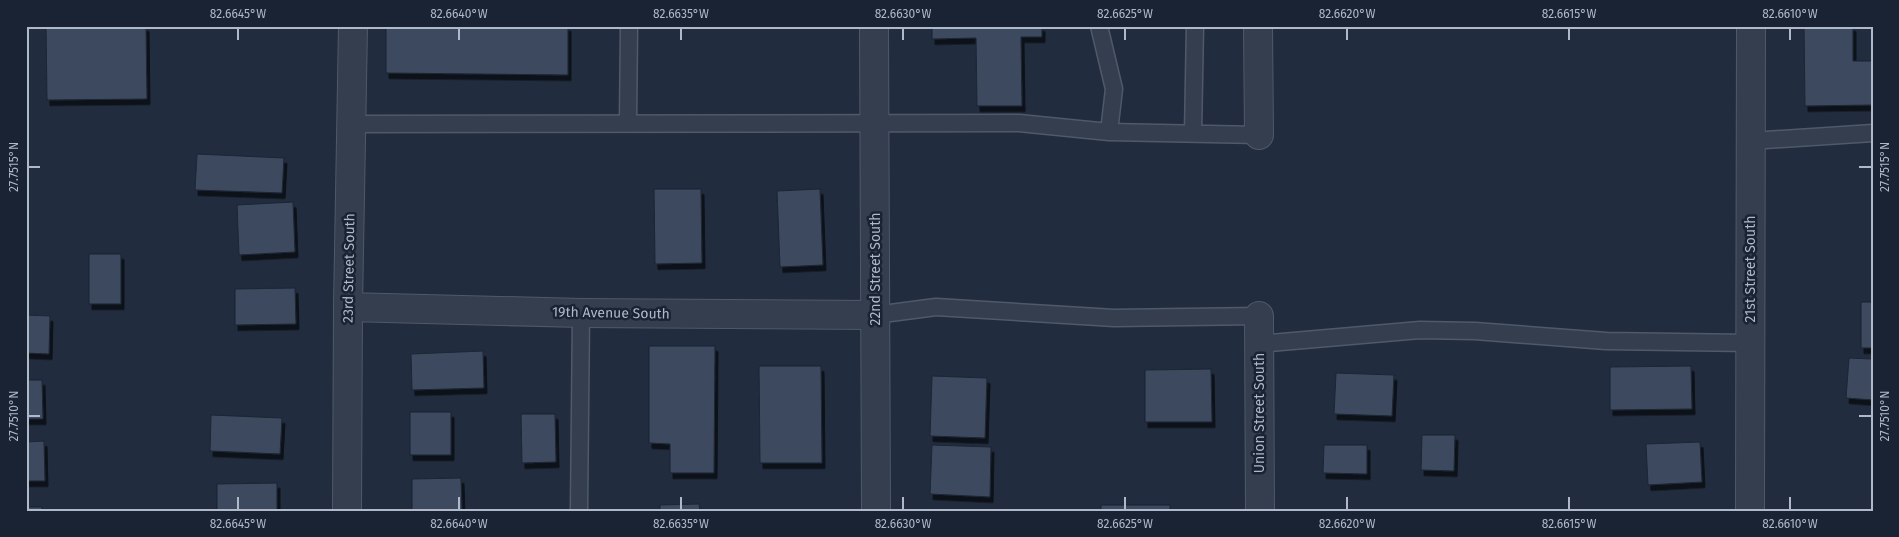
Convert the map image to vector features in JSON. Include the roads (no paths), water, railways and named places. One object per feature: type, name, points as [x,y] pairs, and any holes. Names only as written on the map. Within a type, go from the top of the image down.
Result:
[{"type":"street","name":"23rd Street South","points":[[347,511],[348,307],[353,26]]},
{"type":"street","name":"22nd Street South","points":[[874,26],[876,511]]},
{"type":"street","points":[[1258,26],[1258,135]]},
{"type":"street","name":"21st Street South","points":[[1750,26],[1750,511]]},
{"type":"street","name":"19th Avenue South","points":[[348,307],[581,313],[875,315]]},
{"type":"street","name":"Union Street South","points":[[1259,316],[1260,511]]},
{"type":"lane","points":[[628,123],[629,26]]},
{"type":"lane","points":[[1099,26],[1114,89],[1109,132]]},
{"type":"lane","points":[[1193,133],[1195,26]]},
{"type":"lane","points":[[351,124],[1019,123],[1109,132],[1258,135]]},
{"type":"lane","points":[[1750,141],[1873,133]]},
{"type":"lane","points":[[875,315],[936,307],[1114,318],[1259,316]]},
{"type":"lane","points":[[579,511],[581,313]]},
{"type":"lane","points":[[1259,344],[1420,330],[1476,331],[1606,341],[1750,342]]}]
